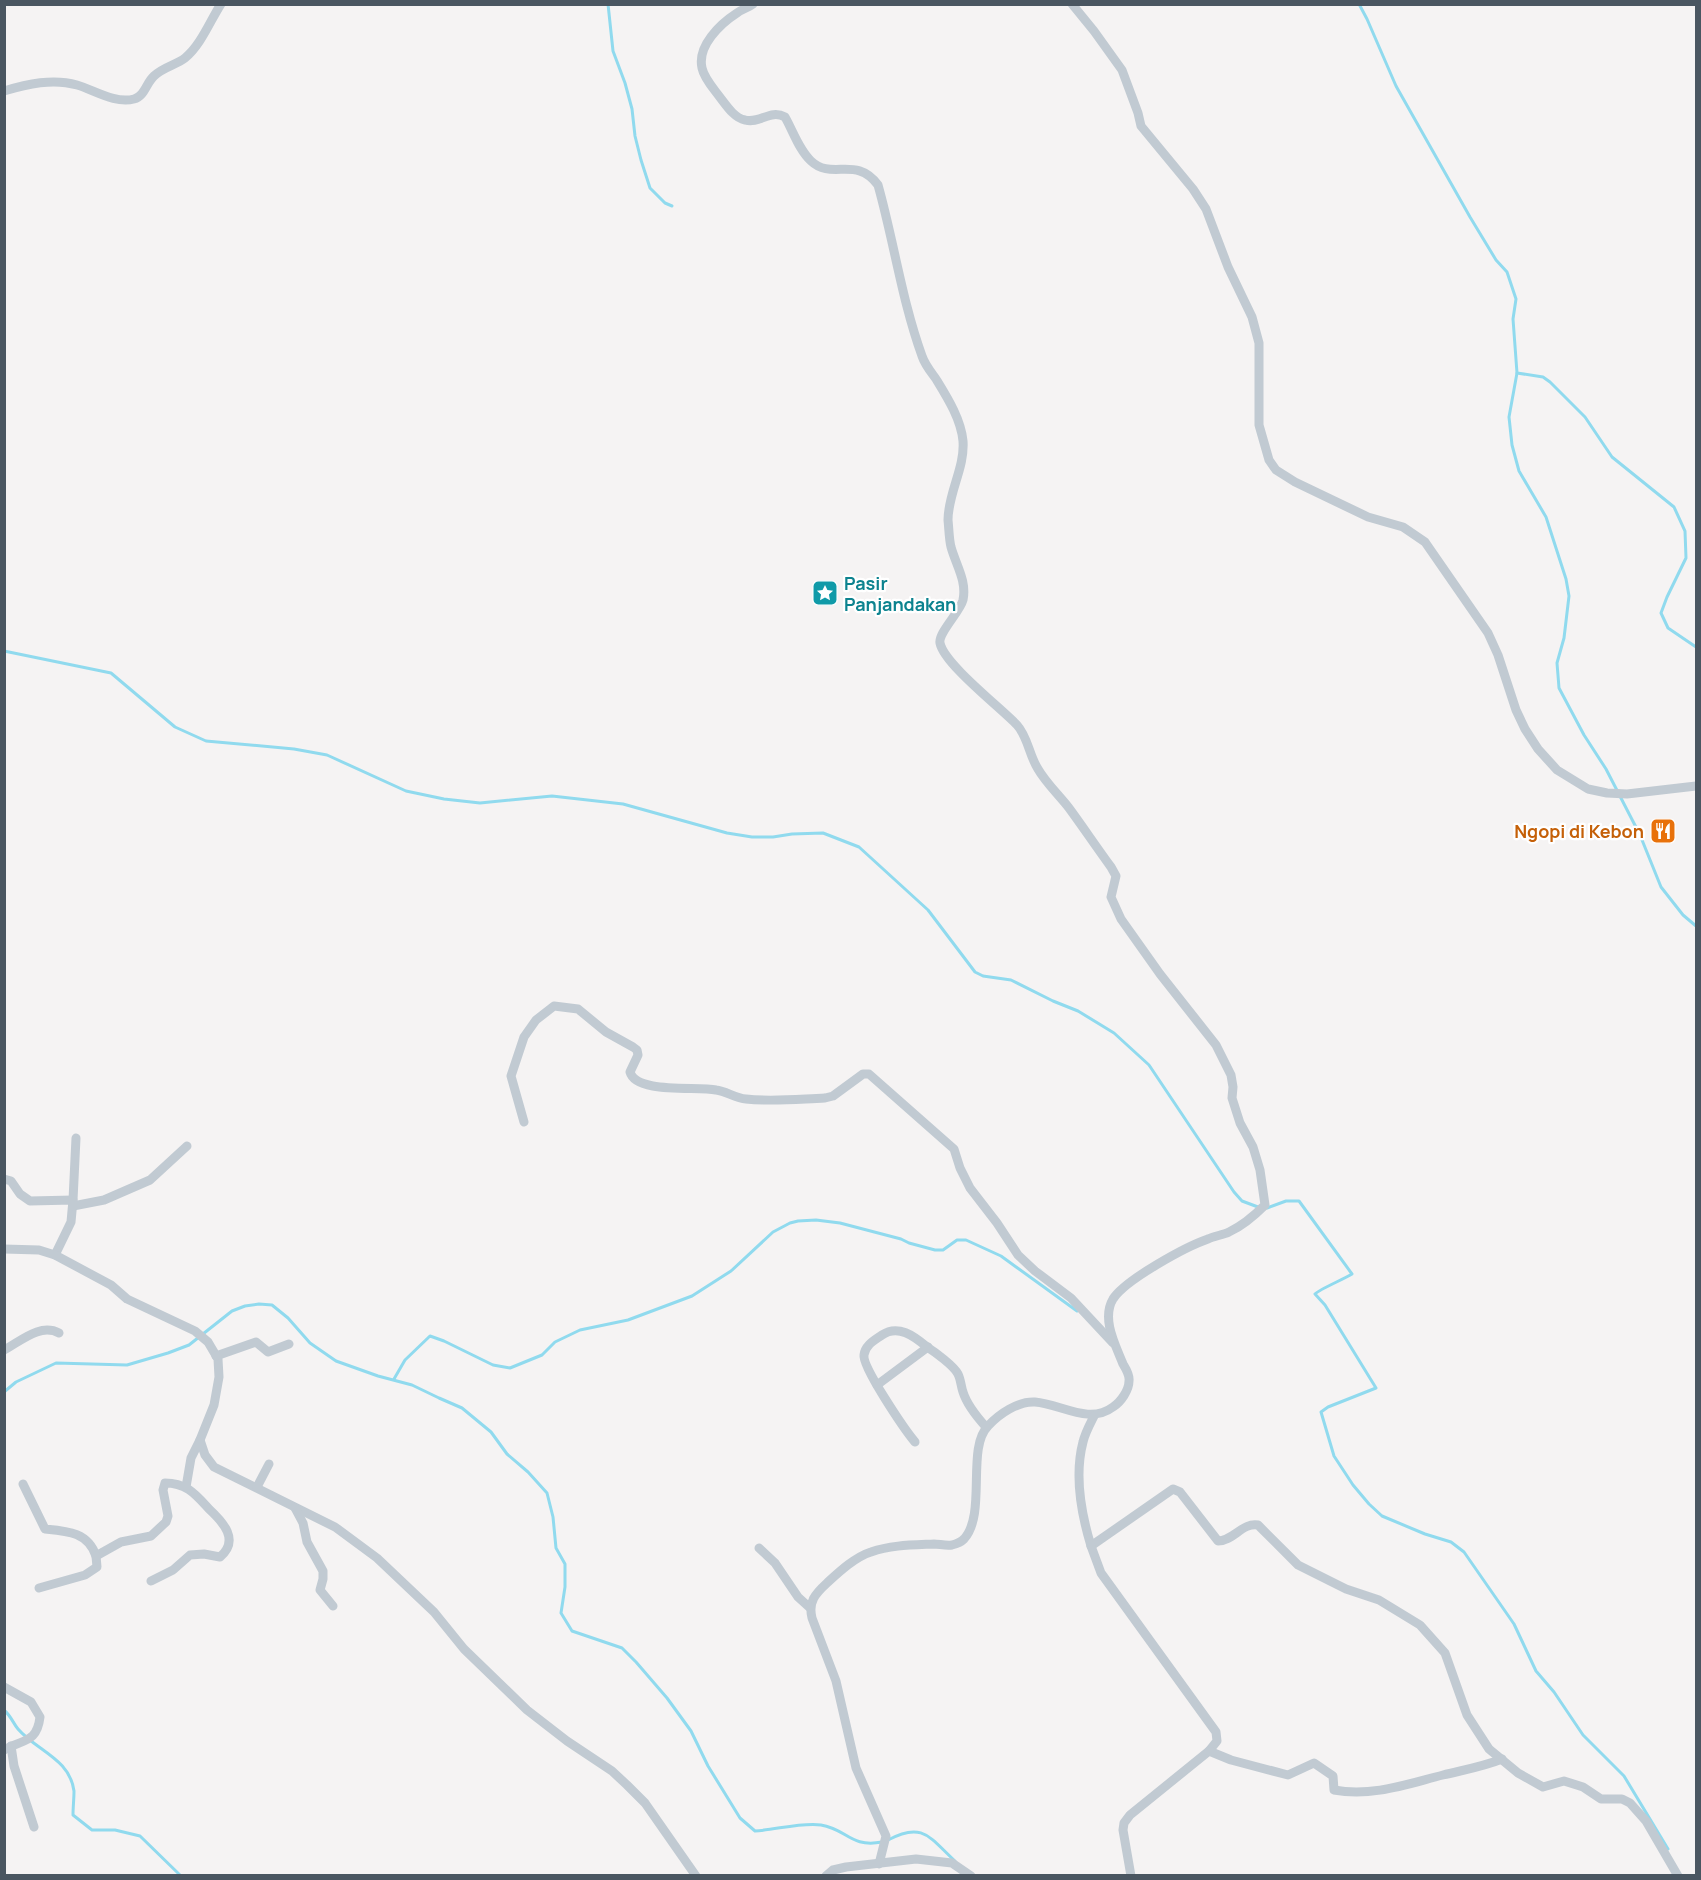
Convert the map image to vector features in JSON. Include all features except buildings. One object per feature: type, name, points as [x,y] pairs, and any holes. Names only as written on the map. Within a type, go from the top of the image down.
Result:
[{"type":"street","points":[[4,91],[45,82],[63,83],[112,97],[132,100],[140,96],[156,73],[184,59],[191,52],[221,4]]},
{"type":"street","points":[[753,4],[728,20],[710,38],[702,52],[702,69],[708,82],[736,116],[752,121],[775,113],[785,117],[810,161],[830,170],[854,168],[873,177],[878,185],[898,274],[923,360],[946,395],[963,437],[963,456],[952,492],[948,520],[951,548],[962,578],[964,592],[959,609],[940,637],[940,645],[948,657],[991,703],[1023,733],[1030,755],[1039,772],[1071,810],[1116,876],[1111,897],[1121,919],[1160,974],[1216,1044],[1231,1075],[1232,1098],[1253,1147],[1260,1170],[1265,1205],[1230,1232],[1209,1238],[1174,1255],[1132,1281],[1113,1299],[1109,1321],[1113,1343],[1130,1378],[1128,1387],[1113,1407],[1094,1416],[1035,1402],[1020,1404],[1008,1410],[986,1427],[978,1448],[973,1516],[963,1539],[951,1545],[904,1545],[869,1552],[831,1580],[818,1592],[809,1607]]},
{"type":"street","points":[[1072,4],[1122,70],[1142,126],[1193,189],[1214,225],[1228,267],[1252,317],[1259,343],[1259,425],[1272,465],[1295,482],[1368,517],[1403,527],[1425,542],[1488,633],[1525,729],[1538,749],[1557,770],[1588,789],[1607,793],[1627,794],[1696,786]]},
{"type":"street","points":[[524,1122],[511,1076],[524,1036],[536,1020],[554,1006],[578,1009],[606,1032],[637,1050],[638,1055],[630,1072],[631,1078],[636,1082],[665,1087],[717,1090],[748,1100],[825,1098],[833,1096],[862,1074],[869,1074],[954,1149],[970,1188],[1018,1255],[1071,1298],[1113,1343]]},
{"type":"street","points":[[55,1255],[71,1222],[76,1138]]},
{"type":"street","points":[[4,1179],[11,1180],[20,1194],[30,1201],[73,1203],[104,1200],[150,1180],[188,1146]]},
{"type":"street","points":[[4,1249],[39,1250],[55,1255],[111,1285],[127,1299],[195,1331],[207,1342],[216,1356],[219,1377],[214,1405],[192,1458],[186,1486]]},
{"type":"street","points":[[4,1350],[38,1331],[54,1330],[59,1333]]},
{"type":"street","points":[[915,1442],[877,1385],[864,1360],[864,1354],[869,1345],[886,1333],[899,1330],[928,1347],[958,1374],[964,1396],[977,1418],[986,1427]]},
{"type":"street","points":[[216,1356],[256,1342],[268,1352],[290,1344]]},
{"type":"street","points":[[877,1385],[928,1347]]},
{"type":"street","points":[[1094,1416],[1083,1440],[1080,1456],[1080,1501],[1082,1516],[1101,1573],[1216,1732],[1217,1741],[1130,1815],[1124,1823],[1123,1830],[1131,1875]]},
{"type":"street","points":[[200,1440],[205,1455],[218,1471],[257,1487],[335,1527],[377,1558],[434,1612],[464,1649],[526,1710],[612,1771],[627,1785],[645,1803],[696,1875]]},
{"type":"street","points":[[257,1487],[269,1464]]},
{"type":"street","points":[[96,1556],[122,1542],[155,1534],[168,1519],[164,1485],[169,1483],[186,1486],[222,1520],[230,1538],[227,1550],[220,1557],[204,1554],[190,1555],[173,1570],[151,1581]]},
{"type":"street","points":[[23,1484],[45,1529],[79,1534],[90,1544],[96,1556],[96,1567],[85,1575],[39,1588]]},
{"type":"street","points":[[1091,1546],[1173,1489],[1180,1492],[1218,1541],[1224,1541],[1249,1525],[1258,1525],[1298,1565],[1346,1589],[1379,1600],[1420,1626],[1445,1653],[1467,1715],[1489,1749],[1518,1773],[1543,1787],[1564,1781],[1583,1787],[1601,1798],[1622,1799],[1630,1803],[1646,1821],[1678,1875]]},
{"type":"street","points":[[295,1508],[303,1523],[307,1542],[323,1571],[320,1590],[333,1606]]},
{"type":"street","points":[[759,1548],[775,1563],[798,1597],[809,1607],[836,1681],[856,1768],[886,1836],[879,1864]]},
{"type":"street","points":[[4,1687],[31,1702],[38,1710],[40,1718],[37,1732],[8,1748],[34,1827]]},
{"type":"street","points":[[1209,1750],[1231,1760],[1288,1775],[1314,1763],[1333,1776],[1334,1790],[1354,1793],[1380,1791],[1479,1768],[1502,1760]]},
{"type":"street","points":[[826,1875],[833,1870],[846,1867],[916,1859],[952,1863],[971,1875]]},
{"type":"waterway","points":[[608,4],[613,51],[632,109],[641,160],[650,188],[665,203],[672,206]]},
{"type":"waterway","points":[[1359,4],[1396,86],[1470,217],[1496,260],[1507,272],[1516,299],[1513,319],[1517,373],[1509,417],[1512,445],[1519,471],[1546,517],[1566,579],[1569,596],[1564,638],[1557,663],[1559,688],[1584,735],[1606,769],[1640,835],[1661,887],[1683,915],[1696,926]]},
{"type":"waterway","points":[[1517,373],[1543,377],[1550,382],[1585,417],[1612,457],[1674,507],[1685,531],[1686,558],[1661,613],[1668,628],[1696,647]]},
{"type":"waterway","points":[[4,651],[111,673],[175,727],[206,741],[294,749],[327,755],[406,791],[444,799],[480,803],[552,796],[623,804],[727,833],[752,837],[823,833],[859,847],[928,910],[975,972],[983,976],[1011,980],[1078,1011],[1114,1033],[1149,1065],[1234,1192],[1242,1201],[1258,1207]]},
{"type":"waterway","points":[[1267,1208],[1286,1201],[1299,1201],[1352,1274],[1315,1294],[1325,1305],[1376,1388],[1321,1412],[1334,1456],[1353,1485],[1382,1516],[1451,1542],[1464,1552],[1514,1624],[1536,1671],[1554,1692],[1583,1735],[1624,1776],[1668,1849]]},
{"type":"waterway","points":[[394,1379],[405,1360],[430,1336],[493,1365],[510,1368],[542,1355],[555,1342],[580,1330],[628,1320],[692,1296],[731,1271],[773,1232],[798,1221],[816,1220],[840,1223],[935,1250],[943,1250],[957,1240],[966,1240],[1001,1256],[1077,1311]]},
{"type":"waterway","points":[[4,1392],[16,1382],[56,1363],[127,1365],[168,1353],[189,1345],[232,1311],[245,1306],[272,1305],[288,1318],[310,1343],[336,1361],[412,1385],[462,1408],[491,1432],[507,1454],[528,1472],[547,1493],[553,1517],[556,1548],[565,1564],[565,1587],[561,1613],[572,1631],[622,1648],[636,1662],[667,1698],[691,1731],[708,1766],[740,1818],[755,1831],[821,1825],[837,1830],[855,1840],[871,1843],[882,1842]]},
{"type":"waterway","points":[[4,1710],[26,1737],[52,1756],[66,1771],[74,1791],[73,1815],[92,1830],[115,1830],[140,1836],[181,1876]]},
{"type":"waterway","points":[[888,1840],[910,1832],[918,1832],[932,1839],[955,1861]]},
{"type":"place","name":"Pasir Panjandakan","points":[[825,593]]},
{"type":"place","name":"Ngopi di Kebon","points":[[1663,831]]}]
